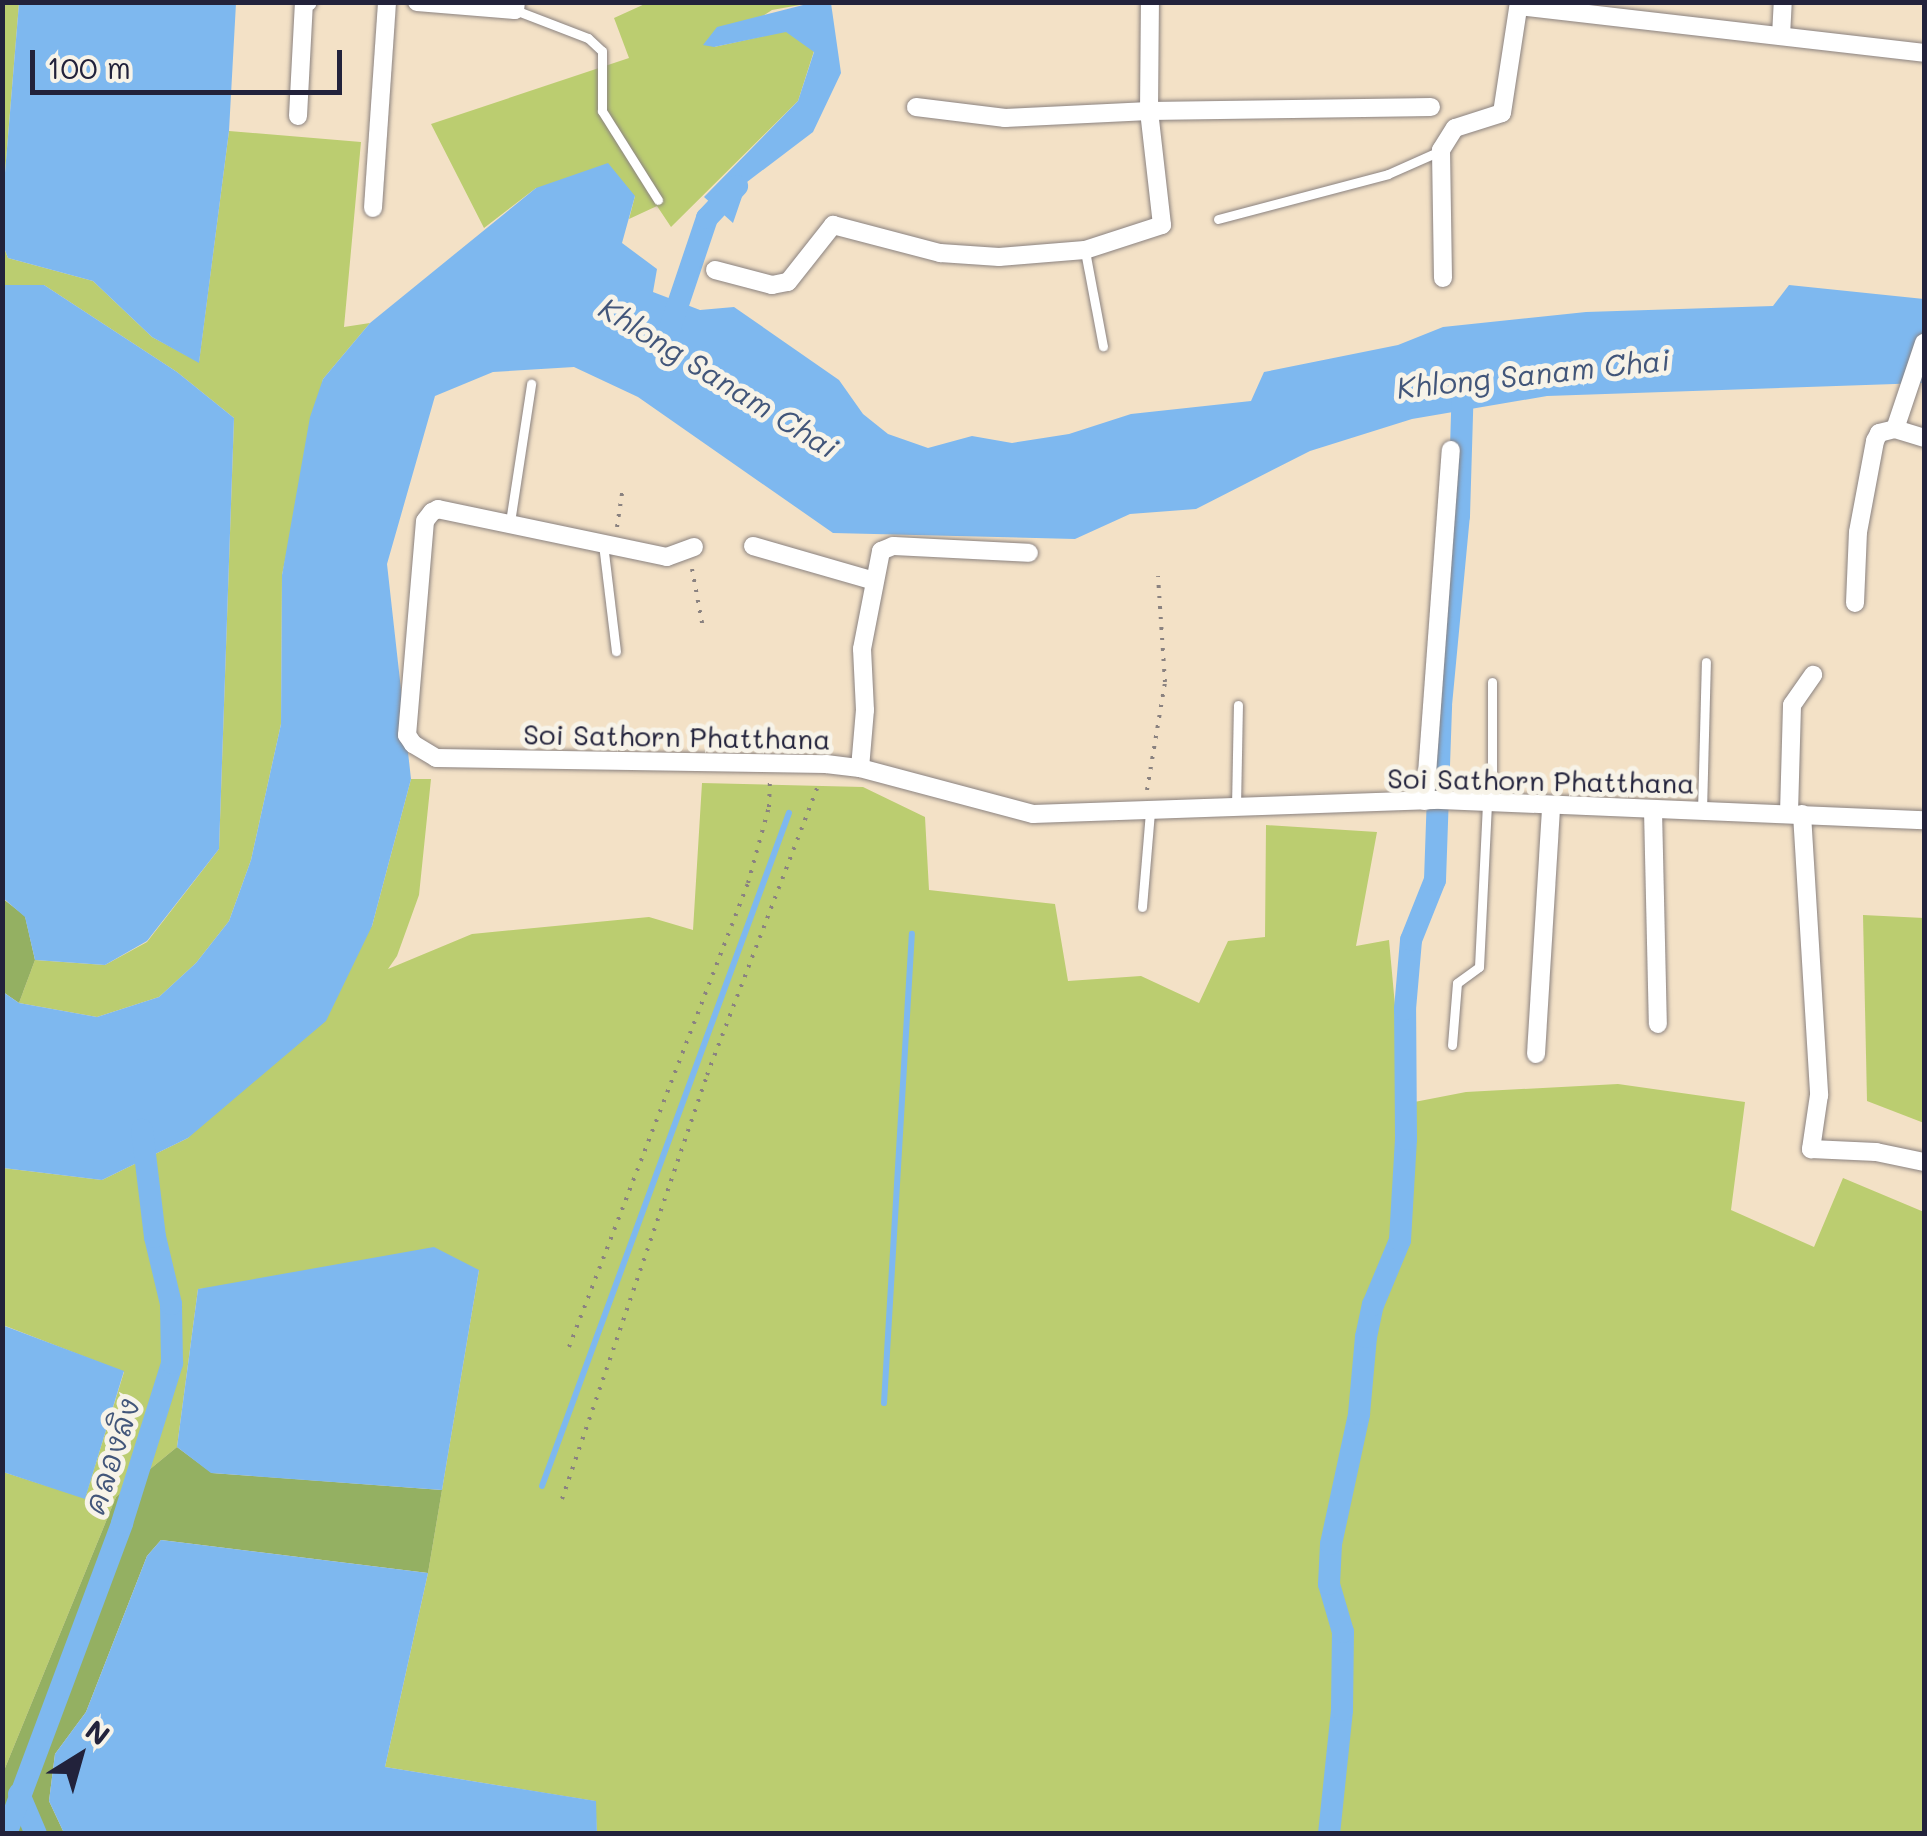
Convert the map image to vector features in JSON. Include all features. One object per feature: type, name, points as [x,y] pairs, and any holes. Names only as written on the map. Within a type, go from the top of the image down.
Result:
[{"type":"street","points":[[298,116],[304,2],[308,2]]},
{"type":"street","points":[[373,208],[387,2]]},
{"type":"street","points":[[418,2],[516,6]]},
{"type":"street","points":[[715,270],[772,285],[788,282],[833,225],[940,253],[999,257],[1084,250],[1162,225],[1149,111],[1150,2]]},
{"type":"street","points":[[1781,36],[1783,2]]},
{"type":"street","points":[[1443,278],[1441,150],[1455,128],[1502,113],[1519,4],[1924,53]]},
{"type":"street","points":[[916,108],[1005,118],[1149,111],[1431,107]]},
{"type":"street","points":[[1895,429],[1924,343]]},
{"type":"street","points":[[1856,603],[1858,532],[1875,441],[1879,433],[1895,429],[1924,438]]},
{"type":"street","points":[[1432,801],[1451,450]]},
{"type":"street","name":"Soi Sathorn Phatthana","points":[[694,547],[667,556],[438,509],[425,521],[407,735],[412,744],[436,758],[826,764],[860,768],[1003,810],[1033,814],[1432,801],[1924,820]]},
{"type":"street","points":[[754,546],[874,581]]},
{"type":"street","points":[[860,768],[865,710],[862,649],[874,581],[885,546],[1029,553]]},
{"type":"street","points":[[1813,675],[1792,705],[1795,814],[1819,1095],[1811,1150],[1876,1152],[1924,1162]]},
{"type":"street","points":[[1536,1054],[1551,808]]},
{"type":"street","points":[[1652,810],[1658,1024]]},
{"type":"lane","points":[[516,6],[588,38],[602,50],[602,111],[658,200]]},
{"type":"lane","points":[[1218,219],[1388,174],[1441,150]]},
{"type":"lane","points":[[1084,250],[1103,346]]},
{"type":"lane","points":[[510,522],[531,384]]},
{"type":"lane","points":[[608,542],[616,651]]},
{"type":"lane","points":[[1702,812],[1706,662]]},
{"type":"lane","points":[[1452,1045],[1457,983],[1478,967],[1492,682]]},
{"type":"lane","points":[[1236,809],[1238,705]]},
{"type":"lane","points":[[1142,906],[1147,811]]},
{"type":"path","points":[[608,542],[623,487]]},
{"type":"path","points":[[694,547],[693,587],[703,628]]},
{"type":"path","points":[[1147,811],[1165,671],[1158,576]]},
{"type":"path","points":[[568,1347],[748,883],[769,807],[770,764]]},
{"type":"path","points":[[562,1498],[707,1075],[826,764]]},
{"type":"green space","points":[[3,3],[19,3],[3,197]]},
{"type":"green space","points":[[647,3],[811,3],[772,10],[714,47],[786,31],[814,51],[798,101],[671,227],[657,206],[629,219],[635,196],[536,188],[484,228],[431,124],[629,58],[614,18]]},
{"type":"green space","points":[[229,131],[361,142],[344,327],[370,323],[323,379],[282,575],[281,724],[251,860],[229,921],[196,963],[159,997],[97,1017],[19,1003],[35,960],[105,965],[147,942],[219,849],[234,418],[177,372],[44,285],[4,285],[3,299],[3,245],[8,258],[93,281],[152,337],[199,362]]},
{"type":"green space","points":[[411,779],[431,779],[419,895],[397,956],[388,969],[472,934],[649,917],[693,930],[702,783],[863,787],[925,817],[929,890],[1055,904],[1068,981],[1141,976],[1199,1003],[1228,941],[1265,937],[1266,825],[1377,832],[1356,946],[1389,940],[1404,1104],[1466,1092],[1618,1084],[1745,1102],[1731,1210],[1814,1247],[1843,1178],[1924,1212],[1924,1833],[597,1834],[595,1801],[385,1767],[428,1573],[479,1270],[198,1289],[177,1447],[116,1497],[3,1773],[3,1472],[85,1498],[124,1372],[3,1325],[3,1168],[102,1180],[188,1138],[372,926]]},
{"type":"green space","points":[[2,898],[25,916],[35,960],[19,1003],[3,992]]},
{"type":"green space","points":[[1863,915],[1924,918],[1924,1123],[1867,1101]]},
{"type":"green space","points":[[177,1447],[212,1473],[442,1490],[428,1573],[161,1540],[147,1556],[86,1712],[55,1754],[49,1801],[64,1833],[3,1834],[3,1773],[116,1497]]},
{"type":"water","points":[[19,3],[236,3],[229,131],[199,363],[152,337],[93,281],[8,258],[3,245],[3,197]]},
{"type":"water","points":[[811,3],[831,3],[841,73],[813,132],[747,182],[733,223],[704,197],[798,101],[814,52],[786,32],[714,47],[703,45],[717,27]]},
{"type":"water","name":"Khlong Sanam Chai","points":[[608,163],[635,196],[622,243],[657,269],[653,292],[700,310],[734,307],[839,380],[863,414],[888,434],[928,448],[972,436],[1012,443],[1069,434],[1131,414],[1251,401],[1264,372],[1398,345],[1443,327],[1586,312],[1773,306],[1789,285],[1924,299],[1924,383],[1547,396],[1412,419],[1310,451],[1196,509],[1130,514],[1075,539],[833,533],[638,397],[574,367],[493,372],[435,396],[387,564],[411,779],[372,926],[326,1021],[188,1138],[102,1180],[3,1168],[3,992],[19,1003],[97,1017],[159,997],[196,963],[229,921],[251,860],[281,724],[282,575],[310,417],[323,379],[370,323],[536,188]]},
{"type":"water","points":[[4,285],[44,285],[177,372],[234,418],[219,849],[147,941],[105,965],[35,960],[25,917],[3,898]]},
{"type":"water","points":[[434,1247],[479,1270],[442,1490],[211,1473],[177,1447],[198,1289]]},
{"type":"water","points":[[2,1325],[124,1371],[85,1499],[3,1472]]},
{"type":"water","points":[[161,1540],[428,1573],[385,1767],[596,1801],[597,1833],[64,1833],[49,1801],[55,1754],[86,1712],[147,1556]]},
{"type":"waterway","name":"Khlong Sanam Chai","points":[[669,331],[707,218],[737,186]]},
{"type":"waterway","name":"Khlong Sanam Chai","points":[[1329,1834],[1342,1710],[1343,1632],[1329,1584],[1331,1544],[1359,1414],[1373,1305],[1400,1240],[1406,1139],[1405,1009],[1411,940],[1435,880],[1441,705],[1459,516],[1463,382]]},
{"type":"waterway","points":[[542,1486],[789,813]]},
{"type":"waterway","points":[[884,1403],[912,934]]},
{"type":"waterway","name":"คลองลิง","points":[[6,1834],[122,1523],[172,1363],[171,1304],[155,1237],[142,1130]]},
{"type":"waterway","points":[[19,1794],[36,1834]]}]
